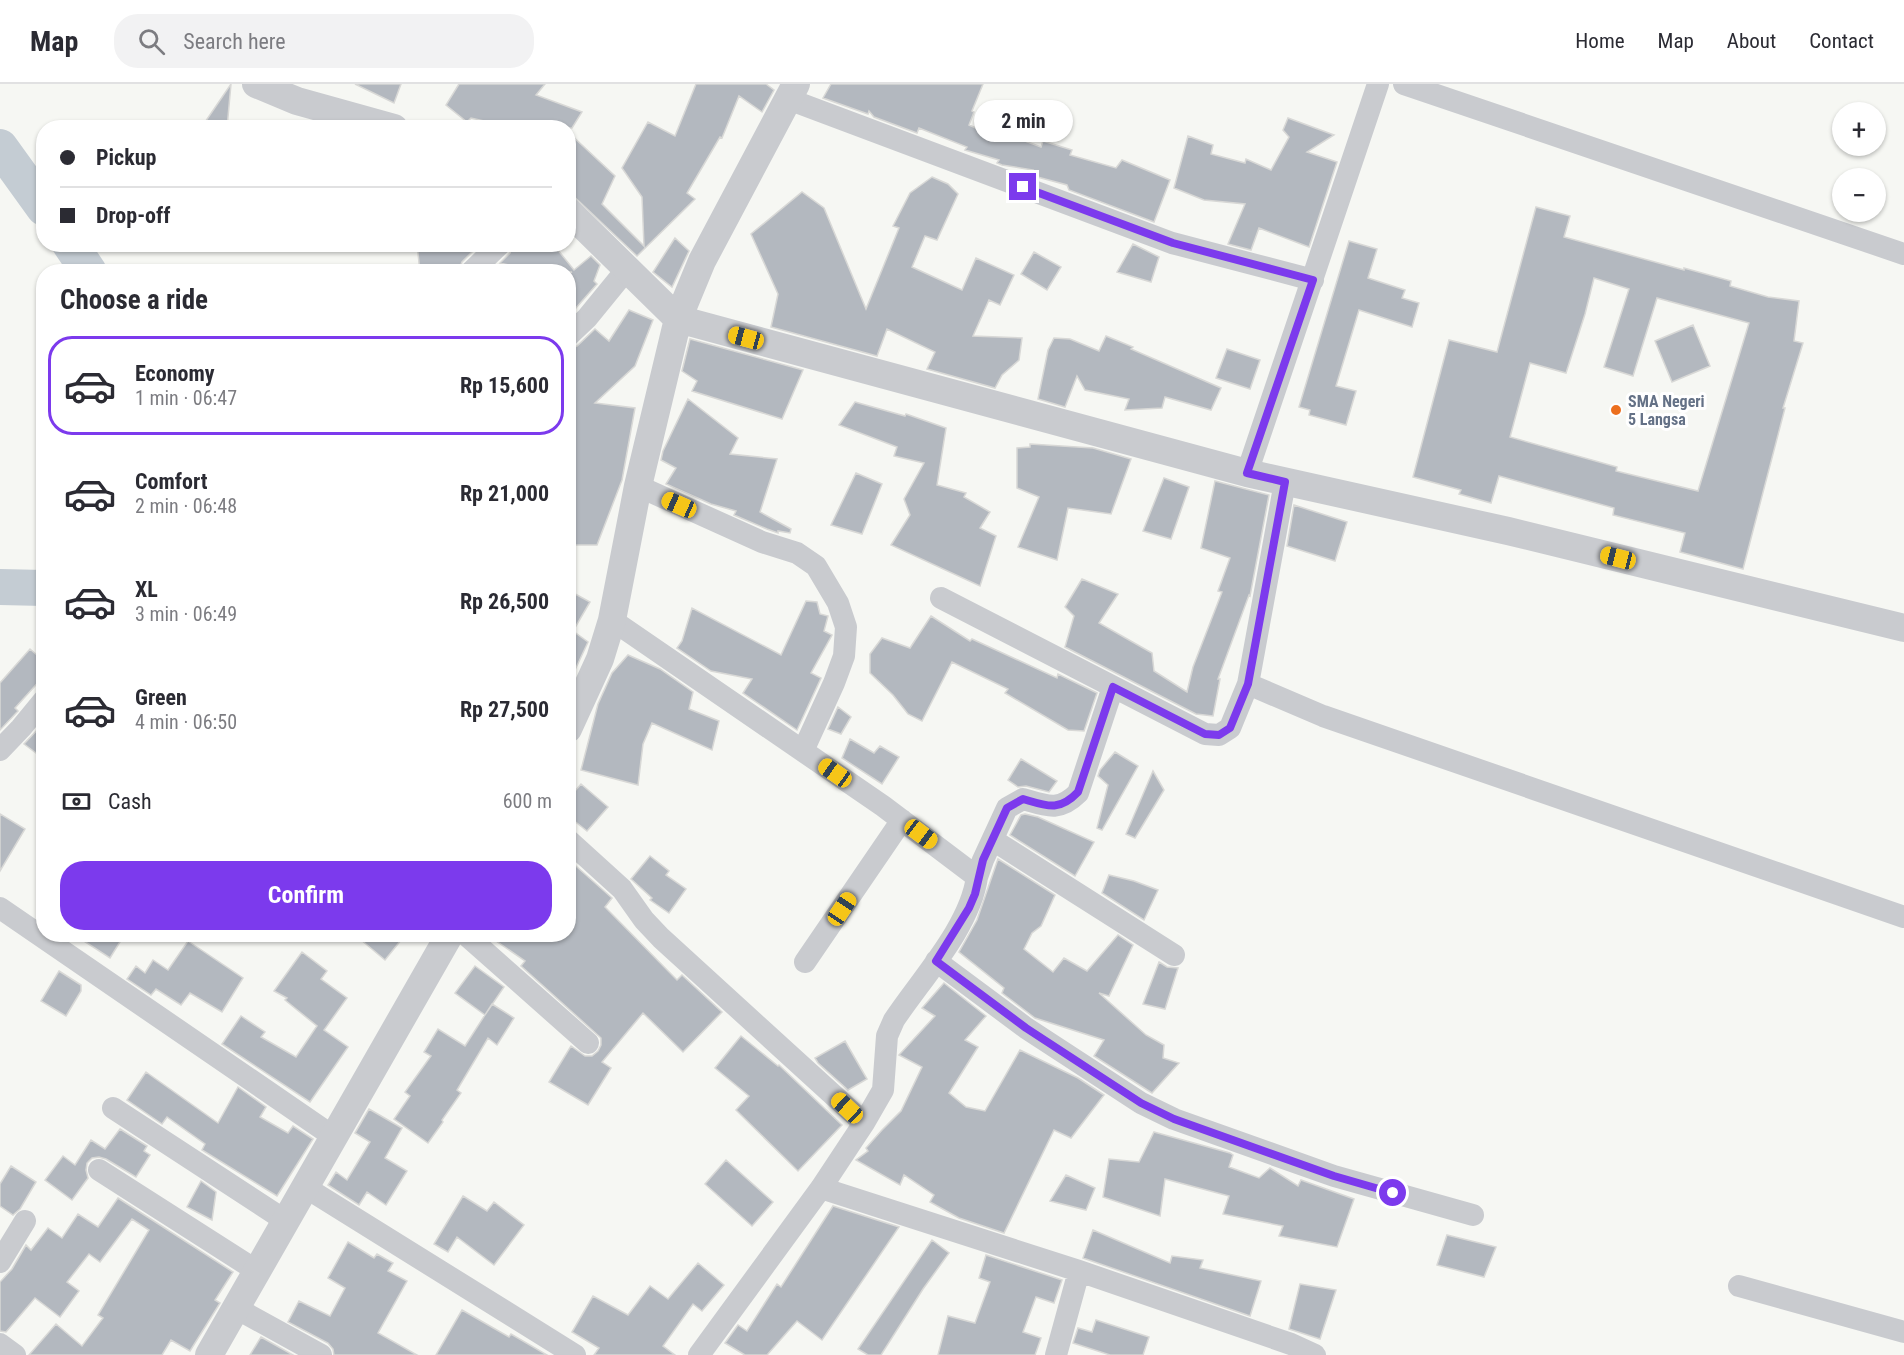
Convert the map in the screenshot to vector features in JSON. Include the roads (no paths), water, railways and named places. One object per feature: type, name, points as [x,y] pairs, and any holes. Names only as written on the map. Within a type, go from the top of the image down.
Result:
[{"type":"street","points":[[256,84],[297,101],[365,120]]},
{"type":"street","points":[[1247,473],[1378,84]]},
{"type":"street","points":[[1404,84],[1904,254]]},
{"type":"street","points":[[576,712],[600,659],[612,620],[638,486],[678,319],[702,261],[792,92],[1173,243],[1313,280]]},
{"type":"street","points":[[576,219],[678,319],[1247,473],[1508,531],[1904,628]]},
{"type":"street","points":[[479,264],[492,252]]},
{"type":"street","points":[[576,328],[627,269]]},
{"type":"street","points":[[941,598],[1205,734],[1219,735],[1230,728],[1248,684],[1285,482]]},
{"type":"street","points":[[638,486],[762,542],[797,553],[816,566],[838,603],[846,627],[845,646],[844,656],[834,683],[803,751]]},
{"type":"street","points":[[612,620],[902,820],[977,877]]},
{"type":"street","points":[[1248,684],[1334,720],[1904,917]]},
{"type":"street","points":[[699,1355],[821,1188],[883,1090],[888,1036],[894,1020],[936,961],[969,908],[975,894],[977,877],[983,860],[1007,808],[1023,799],[1056,807],[1068,802],[1078,792],[1113,687]]},
{"type":"street","points":[[0,750],[36,710]]},
{"type":"street","points":[[805,962],[902,820]]},
{"type":"street","points":[[993,840],[1174,955]]},
{"type":"street","points":[[576,847],[622,889],[644,920],[661,938],[864,1123]]},
{"type":"street","points":[[0,908],[36,932]]},
{"type":"street","points":[[51,942],[334,1137]]},
{"type":"street","points":[[209,1355],[445,942]]},
{"type":"street","points":[[474,942],[588,1043]]},
{"type":"street","points":[[936,961],[1026,1028],[1141,1103],[1174,1119],[1334,1176],[1473,1215]]},
{"type":"street","points":[[113,1108],[286,1221]]},
{"type":"street","points":[[99,1170],[257,1271]]},
{"type":"street","points":[[305,1187],[575,1355]]},
{"type":"street","points":[[821,1188],[1079,1271],[1291,1344],[1315,1355]]},
{"type":"street","points":[[0,1262],[25,1221]]},
{"type":"street","points":[[1056,1355],[1079,1271]]},
{"type":"street","points":[[1739,1286],[1904,1332]]},
{"type":"street","points":[[236,1308],[321,1355]]},
{"type":"street","points":[[0,1344],[15,1355]]},
{"type":"waterway","points":[[0,147],[36,197]]},
{"type":"waterway","points":[[75,252],[84,264]]},
{"type":"waterway","points":[[0,587],[36,588]]},
{"type":"place","name":"SMA Negeri 5 Langsa","points":[[1616,410]]}]
